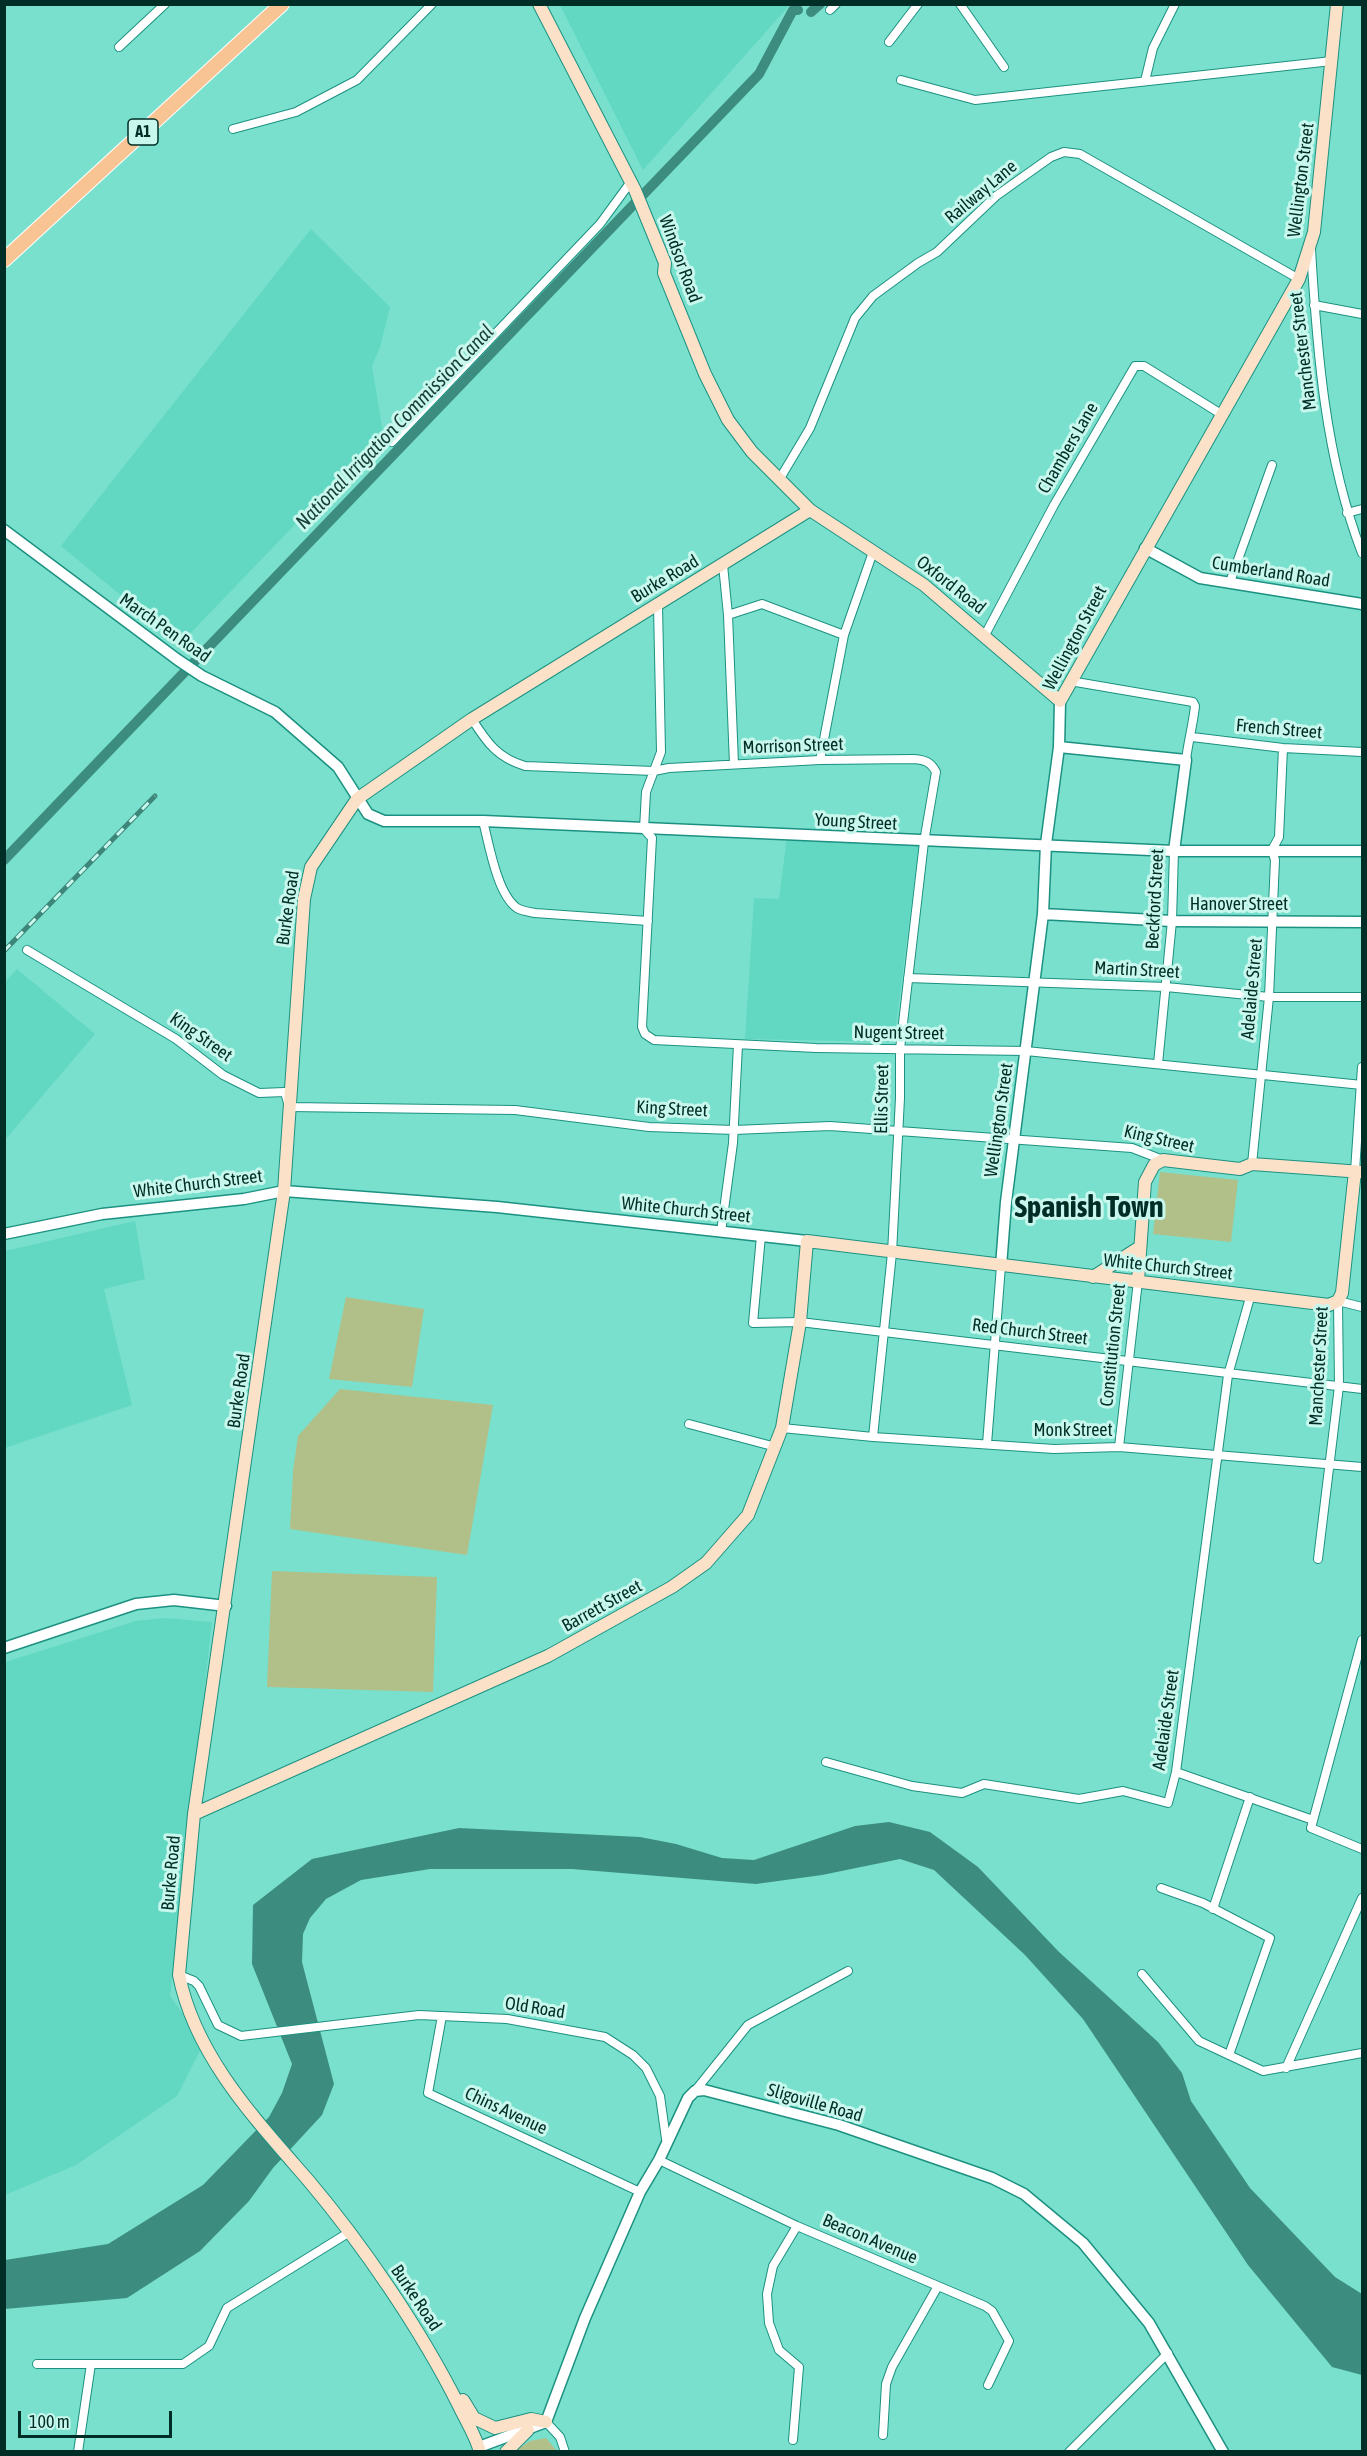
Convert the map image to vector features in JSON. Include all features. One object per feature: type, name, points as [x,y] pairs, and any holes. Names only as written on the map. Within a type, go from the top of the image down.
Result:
[{"type":"main road","name":"A1","points":[[4,260],[282,4]]},
{"type":"main road","name":"Windsor Road","points":[[539,4],[633,187],[665,263],[664,273],[705,374],[728,420],[752,453],[810,510]]},
{"type":"main road","name":"Wellington Street","points":[[1060,701],[1299,279],[1311,249],[1337,4]]},
{"type":"main road","name":"Oxford Road","points":[[810,510],[924,585],[986,635],[1060,701]]},
{"type":"main road","name":"Burke Road","points":[[479,2449],[441,2370],[418,2331],[310,2183],[256,2121],[221,2072],[207,2047],[183,1992],[179,1975],[194,1814],[226,1606],[284,1191],[304,899],[311,867],[357,799],[472,719],[810,510]]},
{"type":"main road","name":"King Street","points":[[1163,1160],[1240,1169],[1252,1164],[1359,1171]]},
{"type":"main road","name":"Constitution Street","points":[[1138,1281],[1145,1182],[1154,1165],[1163,1160]]},
{"type":"main road","name":"Manchester Street","points":[[1338,1301],[1342,1293],[1359,1171]]},
{"type":"main road","name":"White Church Street","points":[[807,1241],[1329,1305],[1338,1301]]},
{"type":"main road","name":"Barrett Street","points":[[194,1814],[548,1656],[672,1587],[706,1563],[748,1515],[782,1428],[800,1322],[807,1241]]},
{"type":"main road","name":"Constitution Street","points":[[1093,1277],[1140,1247]]},
{"type":"main road","points":[[441,2370],[474,2418],[481,2423],[495,2428],[531,2419],[546,2422]]},
{"type":"main road","points":[[506,2451],[528,2430]]},
{"type":"street","points":[[119,47],[165,4]]},
{"type":"street","points":[[233,129],[296,112],[357,80],[432,4]]},
{"type":"street","points":[[889,42],[918,4]]},
{"type":"street","points":[[960,4],[1004,67]]},
{"type":"street","points":[[1145,81],[1153,48],[1174,4]]},
{"type":"street","points":[[901,80],[975,100],[1332,62]]},
{"type":"street","name":"Railway Lane","points":[[779,480],[810,428],[855,318],[873,296],[937,252],[996,196],[1051,157],[1064,152],[1080,154],[1299,279]]},
{"type":"street","points":[[392,442],[633,187]]},
{"type":"street","name":"Manchester Street","points":[[1311,249],[1321,375],[1347,513],[1362,553]]},
{"type":"street","points":[[1314,305],[1362,314]]},
{"type":"street","name":"Chambers Lane","points":[[986,635],[1054,506],[1135,366],[1144,366],[1221,414]]},
{"type":"street","points":[[1230,582],[1272,465]]},
{"type":"street","points":[[1347,513],[1362,509]]},
{"type":"street","name":"March Pen Road","points":[[7,536],[202,676],[275,712],[338,767],[357,799]]},
{"type":"street","name":"Cumberland Road","points":[[1145,548],[1200,578],[1362,604]]},
{"type":"street","points":[[820,760],[844,634],[873,552]]},
{"type":"street","points":[[723,565],[728,615],[734,764]]},
{"type":"street","points":[[728,615],[762,604],[844,634]]},
{"type":"street","points":[[644,829],[646,792],[661,753],[658,605]]},
{"type":"street","name":"Beckford Street","points":[[1070,681],[1191,701],[1195,706],[1192,737],[1188,741],[1174,851],[1172,921],[1158,1064]]},
{"type":"street","name":"Wellington Street","points":[[987,1444],[1014,1139],[1043,914],[1046,844],[1059,747],[1060,701]]},
{"type":"street","name":"Morrison Street","points":[[472,719],[489,747],[508,761],[525,766],[654,771],[669,768],[820,760],[914,759],[924,760],[932,765]]},
{"type":"street","name":"French Street","points":[[1192,737],[1283,748],[1362,753]]},
{"type":"street","points":[[1059,747],[1186,760]]},
{"type":"street","name":"Adelaide Street","points":[[1252,1164],[1269,997],[1274,920],[1275,860],[1272,850],[1279,837],[1283,748]]},
{"type":"street","name":"Ellis Street","points":[[873,1437],[892,1253],[900,1049],[924,842],[936,772],[932,765]]},
{"type":"street","name":"Young Street","points":[[357,799],[368,814],[384,821],[483,821],[924,842],[1046,844],[1174,851],[1362,851]]},
{"type":"street","points":[[483,821],[500,881],[508,898],[518,908],[535,913],[648,921]]},
{"type":"street","name":"Nugent Street","points":[[644,829],[652,838],[642,1027],[645,1034],[654,1040],[1026,1051],[1361,1085]]},
{"type":"street","name":"Hanover Street","points":[[1043,914],[1172,921],[1362,922]]},
{"type":"street","name":"King Street","points":[[27,951],[176,1039],[223,1075],[260,1093],[285,1092],[289,1107],[515,1110],[649,1127],[734,1130],[830,1126],[1132,1148],[1163,1160]]},
{"type":"street","name":"Martin Street","points":[[909,978],[1166,987],[1269,997],[1362,997]]},
{"type":"street","points":[[721,1232],[734,1130],[738,1044]]},
{"type":"street","name":"Manchester Street","points":[[1359,1171],[1362,1067]]},
{"type":"street","name":"White Church Street","points":[[4,1233],[102,1214],[244,1199],[284,1191],[497,1207],[807,1241]]},
{"type":"street","name":"Red Church Street","points":[[761,1236],[753,1323],[800,1322],[995,1344],[1228,1375],[1362,1389]]},
{"type":"street","name":"Constitution Street","points":[[1119,1446],[1138,1281]]},
{"type":"street","name":"Adelaide Street","points":[[826,1762],[912,1786],[962,1793],[984,1784],[1079,1799],[1124,1791],[1168,1803],[1176,1772],[1228,1375],[1251,1294]]},
{"type":"street","name":"Manchester Street","points":[[1318,1559],[1339,1386],[1338,1301]]},
{"type":"street","name":"White Church Street","points":[[1338,1301],[1362,1306]]},
{"type":"street","points":[[688,1424],[776,1447]]},
{"type":"street","name":"Monk Street","points":[[782,1428],[873,1437],[1054,1449],[1119,1446],[1330,1462],[1362,1467]]},
{"type":"street","points":[[4,1648],[136,1604],[174,1600],[226,1606]]},
{"type":"street","points":[[1362,1640],[1311,1828],[1362,1849]]},
{"type":"street","points":[[1176,1772],[1313,1820]]},
{"type":"street","points":[[1213,1909],[1250,1797]]},
{"type":"street","points":[[1161,1888],[1213,1909],[1270,1938],[1229,2055]]},
{"type":"street","points":[[1286,2068],[1362,1898]]},
{"type":"street","points":[[479,2449],[546,2422],[585,2318],[640,2192],[659,2160],[666,2139],[688,2098],[747,2025],[848,1971]]},
{"type":"street","points":[[1142,1974],[1199,2041],[1263,2071],[1362,2052]]},
{"type":"street","name":"Old Road","points":[[179,1975],[194,1981],[199,1986],[219,2025],[241,2036],[419,2014],[507,2019],[606,2037],[633,2055],[646,2068],[660,2096],[666,2139]]},
{"type":"street","name":"Chins Avenue","points":[[442,2016],[428,2093],[640,2192]]},
{"type":"street","name":"Sligoville Road","points":[[695,2091],[704,2090],[839,2125],[992,2178],[1024,2194],[1083,2242],[1105,2266],[1149,2324],[1223,2451]]},
{"type":"street","name":"Beacon Avenue","points":[[659,2160],[797,2226],[985,2306],[992,2311],[1009,2341],[988,2385]]},
{"type":"street","points":[[793,2440],[799,2367],[779,2350],[769,2323],[768,2294],[773,2266],[797,2226]]},
{"type":"street","points":[[37,2364],[183,2364],[210,2346],[227,2308],[348,2233]]},
{"type":"street","points":[[883,2434],[886,2384],[889,2375],[938,2286]]},
{"type":"street","points":[[1069,2451],[1167,2354]]},
{"type":"street","points":[[78,2451],[91,2364]]},
{"type":"street","points":[[546,2422],[556,2431],[565,2451]]},
{"type":"shaded area","points":[[787,4],[788,7],[643,170],[560,5]]},
{"type":"shaded area","points":[[311,229],[390,307],[380,347],[372,366],[383,433],[180,644],[61,546]]},
{"type":"shaded area","points":[[787,837],[919,844],[894,1042],[745,1039],[754,898],[779,899]]},
{"type":"shaded area","points":[[17,969],[95,1034],[5,1140],[5,982]]},
{"type":"shaded area","points":[[1160,1172],[1238,1180],[1231,1242],[1153,1234]]},
{"type":"shaded area","points":[[135,1221],[145,1279],[104,1289],[132,1405],[5,1448],[5,1251]]},
{"type":"shaded area","points":[[346,1297],[424,1309],[412,1387],[329,1379]]},
{"type":"shaded area","points":[[340,1389],[493,1405],[467,1555],[290,1529],[293,1471],[298,1436]]},
{"type":"shaded area","points":[[272,1571],[437,1577],[433,1692],[267,1687]]},
{"type":"shaded area","points":[[164,1618],[212,1622],[170,1996],[204,2043],[177,2096],[76,2165],[5,2195],[5,1662],[136,1621]]},
{"type":"shaded area","points":[[546,2438],[557,2451],[513,2452],[530,2441]]},
{"type":"water","points":[[889,1822],[930,1832],[978,1867],[1059,1952],[1158,2042],[1182,2073],[1191,2101],[1250,2188],[1335,2277],[1362,2294],[1362,2375],[1332,2367],[1248,2265],[1083,2019],[1025,1955],[934,1870],[900,1859],[822,1875],[756,1884],[572,1869],[430,1869],[361,1880],[326,1899],[310,1918],[303,1934],[302,1962],[334,2084],[322,2115],[273,2168],[249,2201],[200,2251],[127,2298],[5,2309],[5,2260],[108,2244],[203,2185],[269,2117],[282,2093],[292,2064],[252,1964],[253,1905],[312,1859],[459,1828],[640,1837],[676,1844],[722,1858],[754,1860],[855,1826]]},
{"type":"waterway","name":"National Irrigation Commission Canal","points":[[811,12],[820,4]]},
{"type":"waterway","name":"National Irrigation Commission Canal","points":[[4,860],[759,74],[793,10],[798,10]]},
{"type":"railway","points":[[4,951],[155,796]]},
{"type":"district","name":"Spanish Town","points":[[1089,1208]]}]
